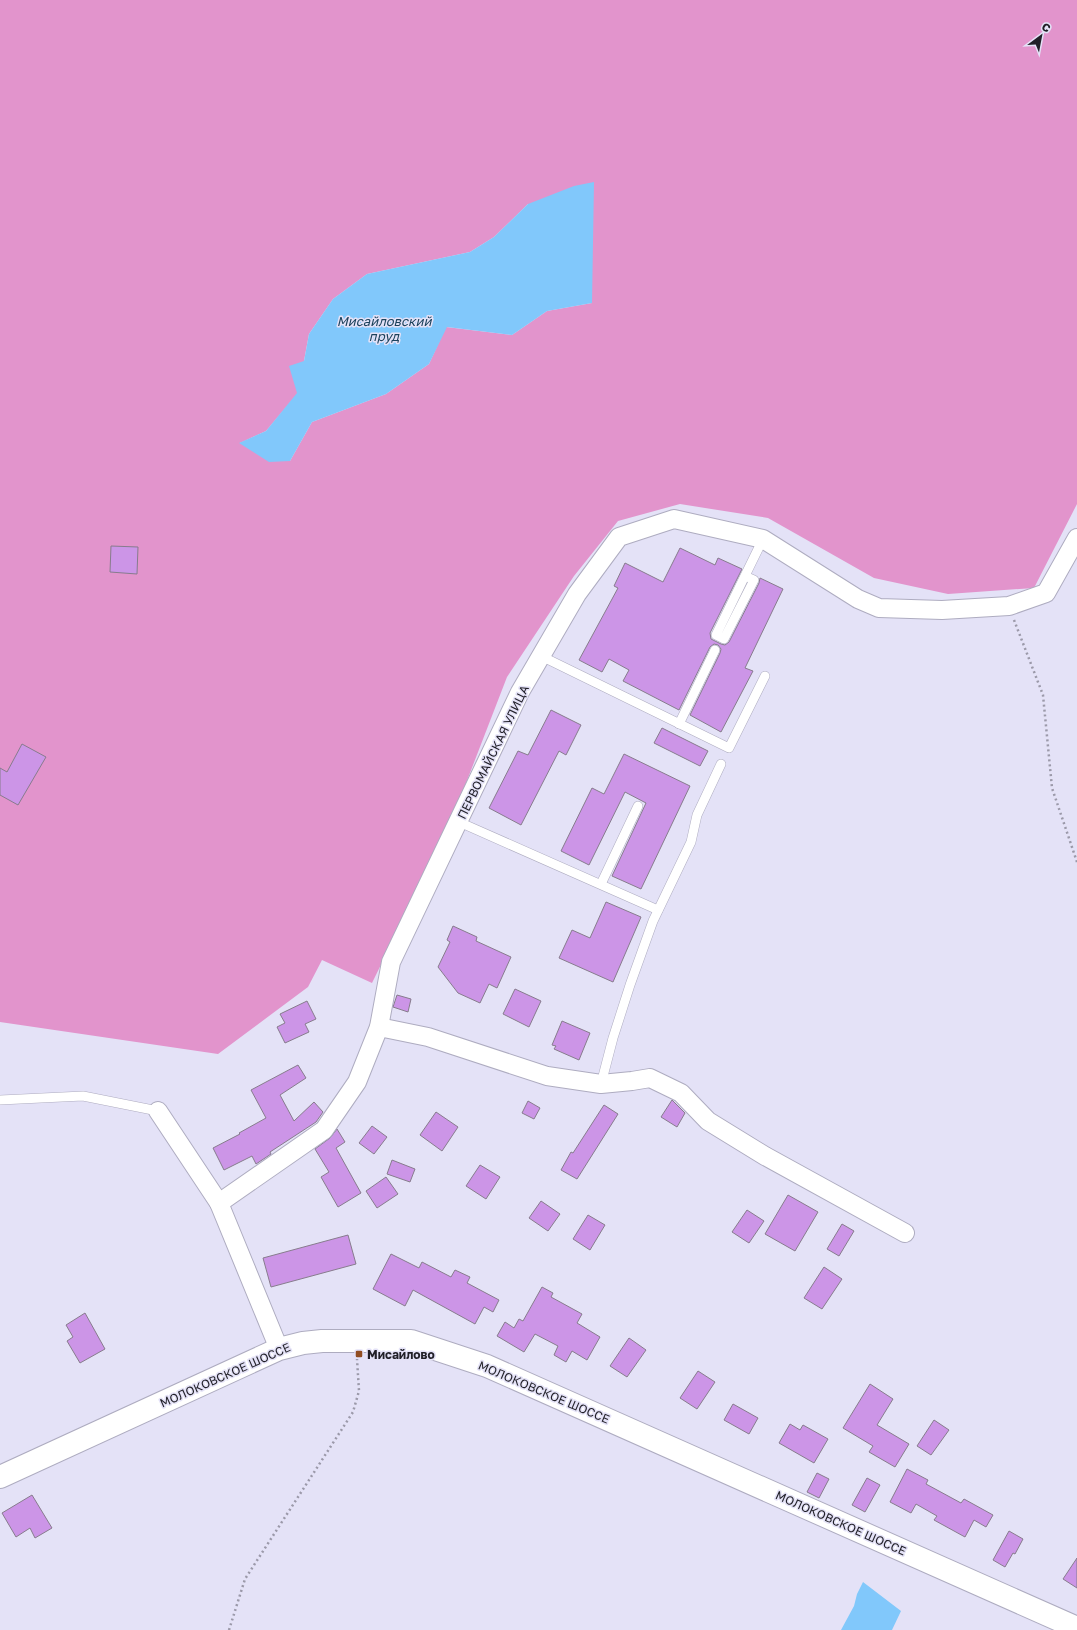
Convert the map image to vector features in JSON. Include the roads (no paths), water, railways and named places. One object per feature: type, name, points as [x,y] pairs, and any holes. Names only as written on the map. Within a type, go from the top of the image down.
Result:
[{"type":"main road","name":"МОЛОКОВСКОЕ ШОССЕ","points":[[0,1477],[279,1349],[303,1343],[322,1341],[411,1341],[487,1366],[1077,1628]]},
{"type":"street","name":"ПЕРВОМАЙСКАЯ УЛИЦА","points":[[219,1203],[324,1130],[357,1082],[379,1027],[391,962],[520,692],[577,594],[619,538],[674,519],[763,539],[858,599],[879,608],[942,610],[1009,606],[1046,593],[1077,538]]},
{"type":"street","points":[[379,1027],[428,1037],[547,1076],[601,1084],[632,1082],[650,1078],[681,1093],[708,1121],[765,1156],[905,1233]]},
{"type":"street","points":[[158,1111],[219,1203],[279,1349]]},
{"type":"lane","points":[[745,576],[754,580],[724,639],[716,635],[763,539]]},
{"type":"lane","points":[[679,724],[715,650]]},
{"type":"lane","points":[[541,656],[729,748],[765,676]]},
{"type":"lane","points":[[601,1084],[613,1038],[630,985],[658,910],[690,842],[697,815],[721,764]]},
{"type":"lane","points":[[601,884],[638,806]]},
{"type":"lane","points":[[458,822],[658,910]]},
{"type":"lane","points":[[0,1100],[83,1096],[158,1111]]},
{"type":"water","name":"Мисайловский пруд","points":[[594,182],[592,303],[547,311],[512,335],[447,327],[429,364],[386,394],[312,422],[290,461],[269,462],[239,443],[266,431],[297,393],[289,366],[304,361],[309,334],[333,299],[367,274],[470,252],[494,237],[528,204],[574,186]]},
{"type":"water","points":[[863,1582],[901,1611],[892,1630],[841,1630],[854,1606],[857,1594]]},
{"type":"place","name":"Мисайлово","points":[[359,1354]]}]
